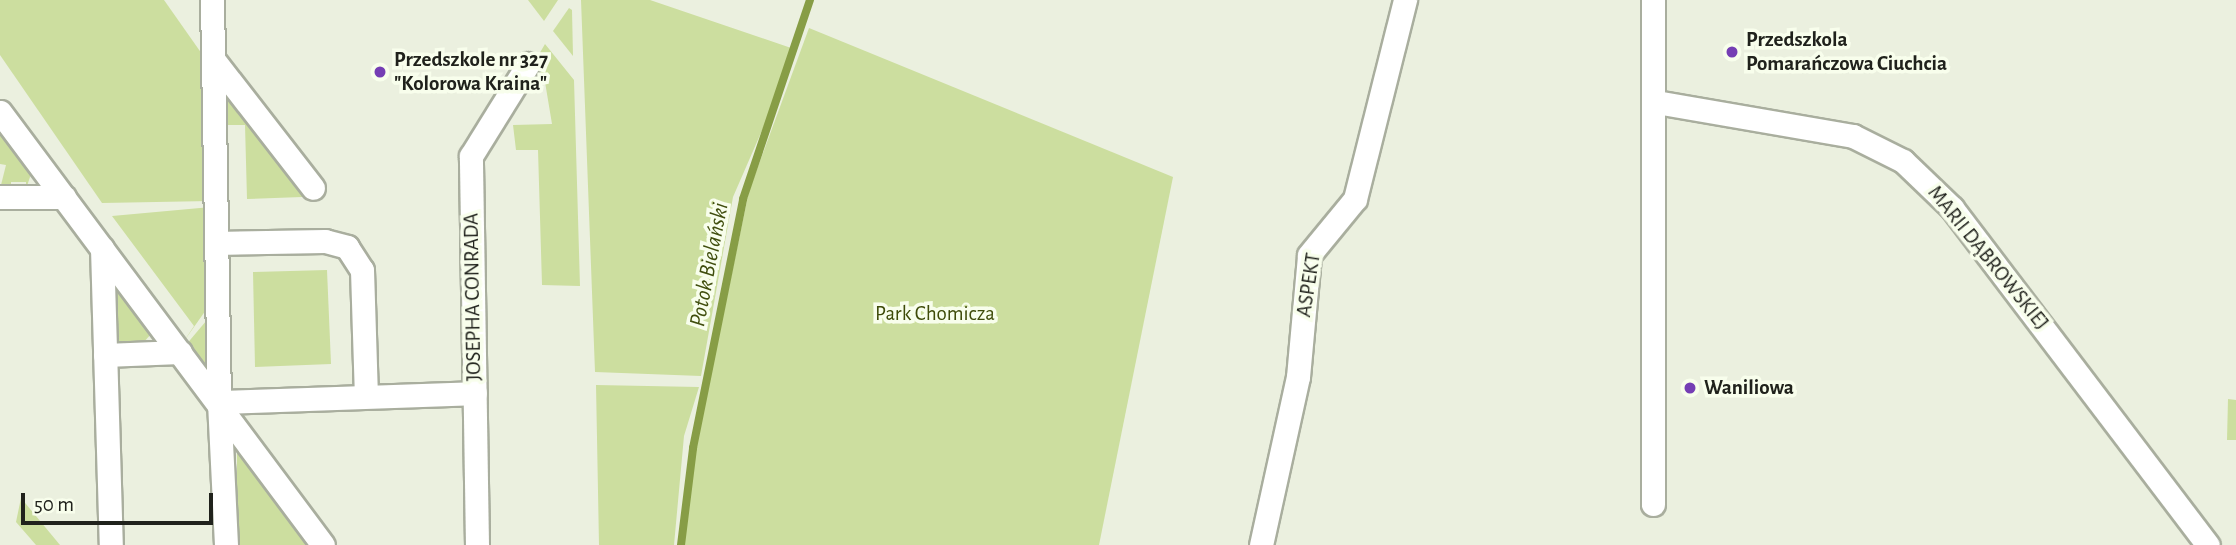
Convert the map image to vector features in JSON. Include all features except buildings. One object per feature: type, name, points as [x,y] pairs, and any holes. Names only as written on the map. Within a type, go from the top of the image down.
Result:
[{"type":"street","points":[[212,0],[219,402],[226,545]]},
{"type":"street","name":"ASPEKT","points":[[1261,545],[1298,377],[1309,256],[1355,199],[1405,0]]},
{"type":"street","points":[[1653,0],[1656,102],[1653,504]]},
{"type":"street","points":[[214,59],[313,188]]},
{"type":"street","name":"JOSEPHA CONRADA","points":[[477,545],[471,156],[527,64]]},
{"type":"street","name":"MARII DĄBROWSKIEJ","points":[[1656,102],[1853,136],[1903,161],[1952,208],[2207,545]]},
{"type":"street","points":[[0,112],[219,402],[323,545]]},
{"type":"street","points":[[0,197],[64,197]]},
{"type":"street","points":[[216,243],[325,240],[347,247],[362,270],[366,396]]},
{"type":"street","points":[[102,248],[111,545]]},
{"type":"street","points":[[105,355],[180,352]]},
{"type":"street","points":[[219,402],[475,393]]},
{"type":"green space","points":[[0,0],[164,0],[209,64],[210,201],[102,203],[0,55]]},
{"type":"green space","points":[[528,0],[558,0],[544,21]]},
{"type":"green space","points":[[581,0],[650,0],[797,50],[733,197],[701,376],[595,372]]},
{"type":"green space","points":[[569,8],[572,10],[573,56],[553,31]]},
{"type":"green space","name":"Park Chomicza","points":[[809,28],[1173,177],[1099,545],[682,545],[690,474],[749,191]]},
{"type":"green space","points":[[545,44],[574,80],[580,286],[542,285],[538,150],[516,150],[513,125],[552,124],[545,82],[531,68]]},
{"type":"green space","points":[[224,84],[307,192],[302,197],[247,199],[245,125],[223,125]]},
{"type":"green space","points":[[0,122],[32,171],[26,189],[26,182],[11,182],[11,190],[0,189],[6,165],[0,164]]},
{"type":"green space","points":[[211,207],[213,300],[182,344],[194,326],[112,216]]},
{"type":"green space","points":[[327,270],[331,364],[255,367],[253,272]]},
{"type":"green space","points":[[123,292],[152,333],[142,344],[113,341],[115,293]]},
{"type":"green space","points":[[212,314],[208,363],[202,363],[185,346]]},
{"type":"green space","points":[[596,385],[699,387],[684,436],[674,545],[599,545]]},
{"type":"green space","points":[[2228,399],[2236,400],[2236,440],[2227,440]]},
{"type":"green space","points":[[237,448],[315,545],[237,545]]},
{"type":"green space","points":[[21,498],[60,545],[36,545],[16,522]]},
{"type":"waterway","name":"Potok Bielański","points":[[681,545],[693,448],[743,199],[810,0]]},
{"type":"place","name":"Przedszkola Pomarańczowa Ciuchcia","points":[[1732,52]]},
{"type":"place","name":"Przedszkole nr 327 \"Kolorowa Kraina\"","points":[[380,72]]},
{"type":"place","name":"Waniliowa","points":[[1690,388]]}]
